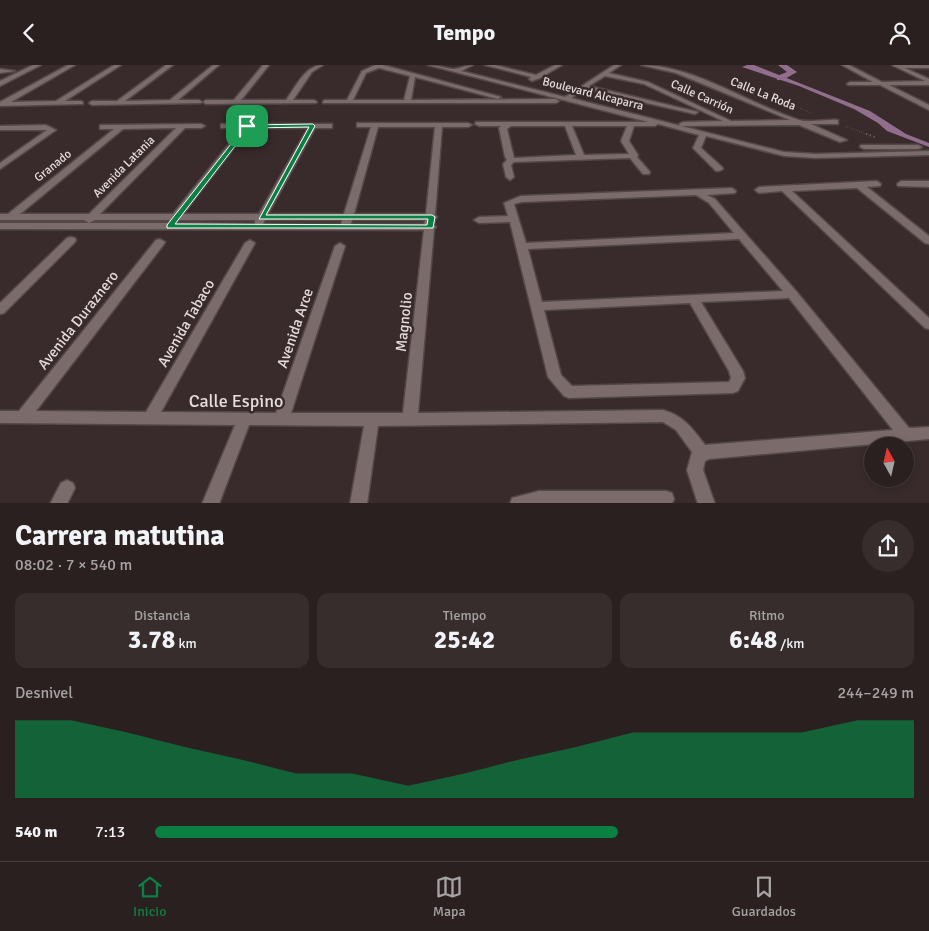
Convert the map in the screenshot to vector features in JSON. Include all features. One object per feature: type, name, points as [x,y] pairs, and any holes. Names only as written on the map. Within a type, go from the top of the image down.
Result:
[{"type":"street","points":[[0,77],[24,65]]},
{"type":"street","points":[[0,84],[38,65]]},
{"type":"street","points":[[1,103],[72,65]]},
{"type":"street","points":[[58,103],[118,65]]},
{"type":"street","points":[[122,103],[120,101],[170,65]]},
{"type":"street","points":[[172,103],[216,65]]},
{"type":"street","points":[[236,102],[266,65]]},
{"type":"street","points":[[289,101],[310,71],[320,65]]},
{"type":"street","points":[[349,102],[364,72],[379,65],[512,101]]},
{"type":"street","name":"Boulevard Alcaparra","points":[[431,65],[671,124],[703,134],[803,156],[926,153]]},
{"type":"street","points":[[434,80],[470,65]]},
{"type":"street","points":[[488,65],[538,77]]},
{"type":"street","points":[[517,87],[559,65]]},
{"type":"street","points":[[566,99],[618,65]]},
{"type":"street","name":"Calle La Roda","points":[[644,65],[675,71],[843,140]]},
{"type":"street","points":[[845,65],[929,109]]},
{"type":"street","points":[[896,66],[929,82]]},
{"type":"street","points":[[896,66],[929,66]]},
{"type":"street","points":[[0,71],[12,71]]},
{"type":"street","name":"Calle Carrión","points":[[604,74],[646,83],[734,123]]},
{"type":"street","points":[[407,101],[413,75]]},
{"type":"street","points":[[850,84],[929,82]]},
{"type":"street","points":[[584,87],[719,117]]},
{"type":"street","points":[[325,102],[556,101]]},
{"type":"street","points":[[92,103],[314,102]]},
{"type":"street","points":[[1,103],[82,103]]},
{"type":"street","points":[[479,124],[835,122]]},
{"type":"street","points":[[568,124],[581,159]]},
{"type":"street","points":[[631,124],[625,141],[634,155],[632,156],[646,172]]},
{"type":"street","points":[[224,126],[328,125]]},
{"type":"street","points":[[360,125],[468,125]]},
{"type":"street","points":[[346,222],[375,125]]},
{"type":"street","name":"Magnolio","points":[[410,420],[431,222],[439,125]]},
{"type":"street","points":[[508,125],[503,128],[509,157],[512,160]]},
{"type":"street","name":"Granado","points":[[0,226],[122,126]]},
{"type":"street","name":"Avenida Latania","points":[[83,226],[183,126]]},
{"type":"street","points":[[103,127],[201,126]]},
{"type":"street","points":[[169,226],[247,126]]},
{"type":"street","points":[[256,227],[313,126]]},
{"type":"street","points":[[0,127],[52,129],[0,167]]},
{"type":"street","points":[[703,134],[697,148],[719,169]]},
{"type":"street","name":"Boulevard Alcaparra","points":[[750,145],[784,149],[929,147]]},
{"type":"street","points":[[899,146],[926,153],[929,157]]},
{"type":"street","points":[[510,177],[507,164],[512,160],[632,156]]},
{"type":"street","points":[[901,184],[929,184]]},
{"type":"street","points":[[859,185],[929,241]]},
{"type":"street","points":[[759,190],[878,185]]},
{"type":"street","points":[[785,189],[929,325]]},
{"type":"street","points":[[694,300],[736,371],[738,378],[733,387],[569,392],[555,377],[522,246],[509,203],[515,199],[732,191]]},
{"type":"street","points":[[699,193],[709,198],[792,295],[906,435]]},
{"type":"street","points":[[0,217],[261,217],[346,222]]},
{"type":"street","points":[[479,220],[514,219]]},
{"type":"street","points":[[0,226],[256,227],[346,222],[431,222]]},
{"type":"street","points":[[522,246],[741,236]]},
{"type":"street","points":[[0,310],[71,240]]},
{"type":"street","name":"Avenida Duraznero","points":[[23,417],[160,242]]},
{"type":"street","name":"Avenida Tabaco","points":[[150,419],[250,243]]},
{"type":"street","name":"Avenida Arce","points":[[281,420],[340,246]]},
{"type":"street","points":[[537,306],[792,295]]},
{"type":"street","name":"Calle Espino","points":[[0,417],[410,420],[472,417],[663,416],[671,417],[682,427],[702,453]]},
{"type":"street","points":[[210,503],[244,420]]},
{"type":"street","points":[[358,503],[372,420]]},
{"type":"street","points":[[706,503],[695,470],[695,461],[702,453],[716,450],[929,433]]},
{"type":"street","points":[[58,503],[67,489]]},
{"type":"street","points":[[518,503],[539,499],[666,499]]},
{"type":"path","points":[[728,80],[899,146]]},
{"type":"shaded area","points":[[754,65],[870,111],[906,134],[929,143],[929,147],[887,131],[878,123],[854,109],[799,86],[742,67]]},
{"type":"waterway","points":[[780,78],[793,72],[782,65]]},
{"type":"route","points":[[247,126],[313,126],[261,217],[432,217],[431,227],[169,226],[247,126]]}]
